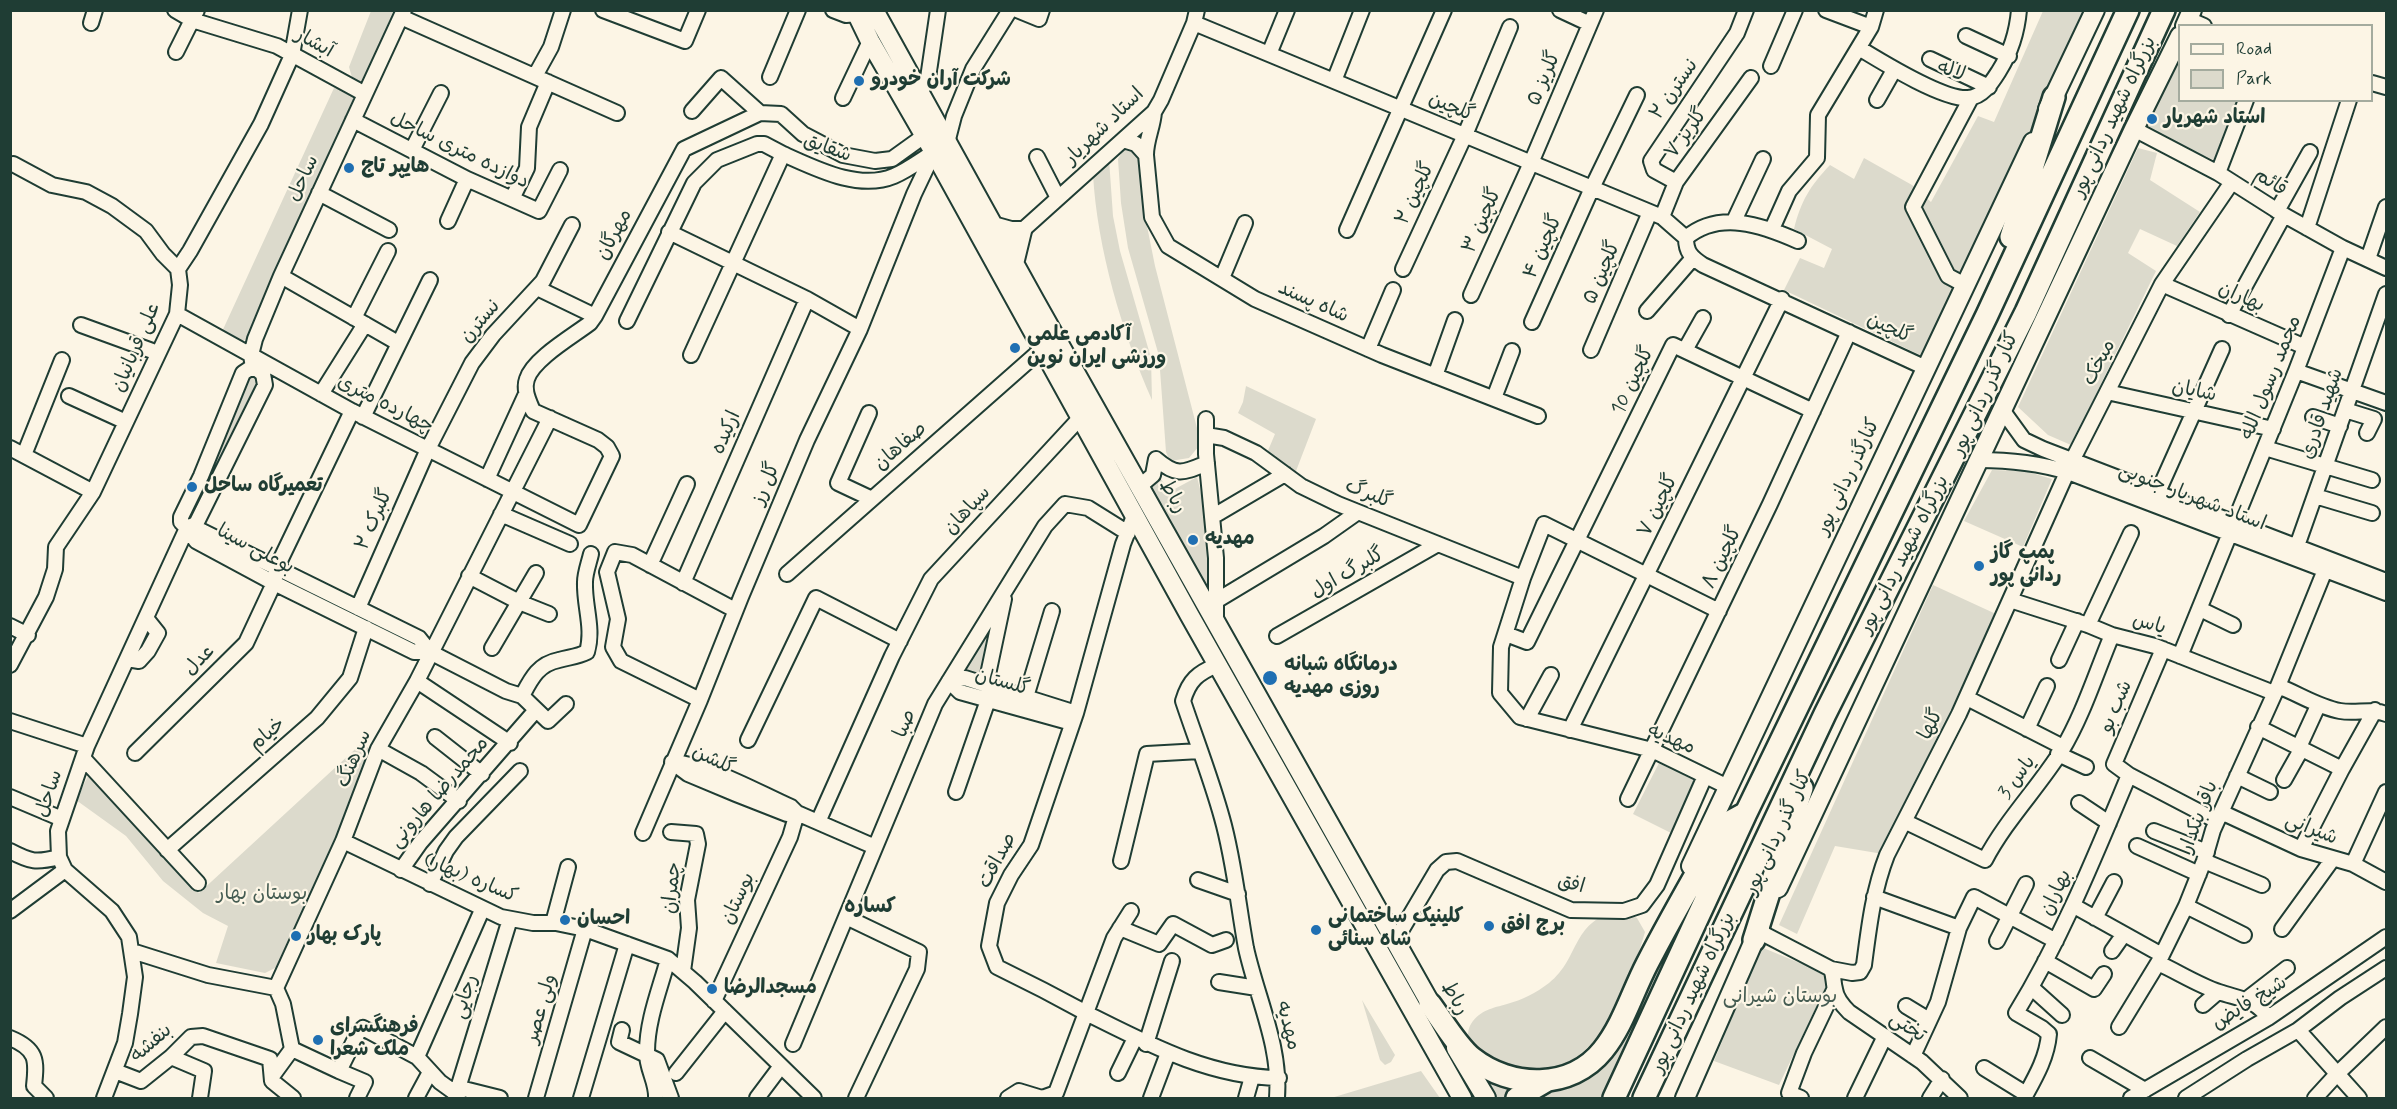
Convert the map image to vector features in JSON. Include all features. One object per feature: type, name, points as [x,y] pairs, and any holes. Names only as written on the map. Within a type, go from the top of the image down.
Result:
[{"type":"highway","name":"بزرگراه شهید ردانی پور","points":[[1614,1098],[1746,813],[1987,315],[2128,10]]},
{"type":"highway","name":"بزرگراه شهید ردانی پور","points":[[1644,1098],[1825,714],[2026,312],[2164,10]]},
{"type":"highway","points":[[1987,315],[2054,98]]},
{"type":"highway","points":[[1756,935],[1825,714]]},
{"type":"highway","points":[[1430,1004],[1471,1057],[1493,1071],[1518,1080],[1546,1081],[1563,1078],[1583,1069],[1603,1050],[1620,1023],[1646,965],[1724,825],[1746,813]]},
{"type":"highway","points":[[1517,1098],[1546,1081]]},
{"type":"main road","name":"کنارگذر ردانی پور","points":[[1646,965],[2095,10]]},
{"type":"main road","name":"رباط","points":[[862,12],[870,41],[924,136],[941,148],[993,226],[998,252],[1014,264],[1430,1004],[1486,1098]]},
{"type":"main road","name":"رباط","points":[[862,12],[920,93],[941,148],[998,252],[1042,349],[1080,418],[1131,525],[1217,665],[1462,1098]]},
{"type":"main road","name":"کنار گذر ردانی پور","points":[[1685,1098],[1756,935],[1863,705],[2178,40]]},
{"type":"main road","points":[[993,226],[1011,231],[1022,231],[1014,264]]},
{"type":"main road","points":[[1306,824],[1324,813]]},
{"type":"street","name":"آبشار","points":[[175,10],[277,46],[365,94]]},
{"type":"street","points":[[14,164],[52,186],[86,192],[112,206],[146,231],[163,254],[178,269],[261,123],[292,55],[300,10]]},
{"type":"street","points":[[535,76],[551,47],[563,10]]},
{"type":"street","points":[[603,10],[685,41],[698,10]]},
{"type":"street","points":[[770,77],[798,10]]},
{"type":"street","points":[[832,10],[846,15],[862,12]]},
{"type":"street","points":[[920,93],[928,78],[938,10]]},
{"type":"street","name":"گل رز","points":[[643,833],[807,440],[860,329],[914,194],[941,148],[973,69],[1010,10]]},
{"type":"street","points":[[1017,10],[1039,19],[1042,10]]},
{"type":"street","points":[[1269,54],[1287,10]]},
{"type":"street","points":[[1334,81],[1362,10]]},
{"type":"street","points":[[1347,230],[1444,10]]},
{"type":"street","points":[[1560,10],[1590,24]]},
{"type":"street","name":"گلریز ۵","points":[[1531,162],[1596,10]]},
{"type":"street","name":"نسترن ۲","points":[[1676,182],[1654,170],[1651,161],[1737,33],[1746,10]]},
{"type":"street","points":[[1771,66],[1795,10]]},
{"type":"street","points":[[1826,10],[1871,27]]},
{"type":"street","points":[[1772,229],[1789,191],[1817,158],[1818,115],[1871,27],[1876,10]]},
{"type":"street","name":"لاله","points":[[1859,48],[1894,70],[1955,97],[1971,98],[1989,87],[2009,56],[2018,27],[2019,10]]},
{"type":"street","points":[[403,14],[617,113]]},
{"type":"street","name":"ساحل","points":[[187,528],[181,522],[181,517],[201,476],[243,373],[252,362],[281,276],[403,14]]},
{"type":"street","points":[[176,52],[194,15]]},
{"type":"street","name":"گلچین","points":[[1196,17],[1269,54],[1656,214],[1686,238],[1686,249],[1693,258],[1926,368]]},
{"type":"street","name":"استاد شهریار","points":[[998,252],[1154,112],[1196,17]]},
{"type":"street","name":"گلچین ۲","points":[[1403,269],[1465,135],[1510,27]]},
{"type":"street","points":[[1966,36],[2009,56]]},
{"type":"street","points":[[843,98],[870,41]]},
{"type":"street","points":[[1930,59],[1989,87]]},
{"type":"street","points":[[1877,100],[1894,70]]},
{"type":"street","points":[[692,111],[721,78],[760,113],[781,114],[803,134],[843,155],[875,161],[892,159],[924,136]]},
{"type":"street","name":"گلریز ۷","points":[[1656,214],[1676,182],[1751,78]]},
{"type":"street","points":[[512,199],[527,168],[529,127],[548,82]]},
{"type":"street","points":[[412,150],[441,93]]},
{"type":"street","name":"گلچین ۴","points":[[1532,322],[1637,95]]},
{"type":"street","points":[[1965,285],[1948,276],[1913,207],[1971,98]]},
{"type":"street","points":[[2218,173],[2245,102]]},
{"type":"street","points":[[2307,228],[2348,102]]},
{"type":"street","name":"شاه پسند","points":[[1154,112],[1152,128],[1146,144],[1152,217],[1168,246],[1256,299],[1368,349],[1538,416]]},
{"type":"street","name":"مهرگان","points":[[526,394],[526,380],[534,367],[590,323],[595,316],[684,149],[760,113]]},
{"type":"street","name":"دوازده متری ساحل","points":[[353,120],[467,178],[539,211],[560,170]]},
{"type":"street","name":"قائم","points":[[2134,129],[2218,173],[2281,213],[2343,248],[2386,268]]},
{"type":"street","points":[[1123,140],[1136,144],[1146,155]]},
{"type":"street","points":[[627,321],[694,183],[717,160],[757,144],[764,144],[783,154]]},
{"type":"street","name":"شقایق","points":[[691,355],[732,261],[783,154],[838,177],[862,180],[893,176],[941,148]]},
{"type":"street","points":[[2229,315],[2310,152]]},
{"type":"street","points":[[1037,157],[1058,198]]},
{"type":"street","points":[[1734,221],[1763,159]]},
{"type":"street","name":"گلچین ۳","points":[[1471,295],[1531,162]]},
{"type":"street","points":[[448,221],[467,178]]},
{"type":"street","name":"میخک","points":[[2071,465],[2162,284],[2232,182]]},
{"type":"street","points":[[319,193],[389,230]]},
{"type":"street","points":[[2368,259],[2386,207]]},
{"type":"street","name":"گلچین ۵","points":[[1591,350],[1656,214]]},
{"type":"street","points":[[1686,238],[1696,229],[1709,224],[1734,221],[1772,229],[1797,241]]},
{"type":"street","points":[[1222,278],[1245,223]]},
{"type":"street","name":"نسترن","points":[[428,449],[472,363],[493,335],[543,281],[572,225]]},
{"type":"street","points":[[669,232],[807,299],[860,329]]},
{"type":"street","name":"محمد رسول الله","points":[[2180,656],[2273,429],[2343,248]]},
{"type":"street","points":[[321,394],[360,321],[388,251]]},
{"type":"street","points":[[1647,311],[1693,258]]},
{"type":"street","name":"علی قربانیان","points":[[10,665],[28,635],[46,597],[55,569],[56,548],[93,492],[177,314],[180,285],[178,269]]},
{"type":"street","points":[[281,276],[398,343]]},
{"type":"street","name":"عدل","points":[[135,753],[246,643],[274,583],[277,567],[430,279]]},
{"type":"street","name":"بهاران","points":[[2162,284],[2305,347]]},
{"type":"street","points":[[537,288],[595,316]]},
{"type":"street","points":[[1368,349],[1393,290]]},
{"type":"street","name":"شهید قادری","points":[[2297,546],[2352,391],[2382,320],[2386,294]]},
{"type":"street","name":"ارکیده","points":[[683,583],[807,299]]},
{"type":"street","name":"گلچین ۷","points":[[1570,730],[1782,299]]},
{"type":"street","name":"چهارده متری","points":[[177,314],[252,362],[321,394],[579,525],[612,456],[607,447],[598,440],[550,418]]},
{"type":"street","points":[[1685,350],[1703,318]]},
{"type":"street","points":[[1435,376],[1455,320]]},
{"type":"street","points":[[81,325],[158,353]]},
{"type":"street","name":"گلچین ۸","points":[[1628,799],[1719,611],[1849,332]]},
{"type":"street","name":"گلچین 10","points":[[1577,541],[1673,345],[1813,411]]},
{"type":"street","name":"صفاهان","points":[[787,574],[1042,349]]},
{"type":"street","points":[[2158,492],[2192,411],[2222,350]]},
{"type":"street","points":[[1494,398],[1512,351]]},
{"type":"street","points":[[24,455],[62,360]]},
{"type":"street","name":"ساحل","points":[[62,863],[58,831],[85,752],[187,528],[196,524],[265,385],[264,374],[252,362]]},
{"type":"street","points":[[2296,371],[2386,403]]},
{"type":"street","name":"شایان","points":[[2107,392],[2273,429]]},
{"type":"street","points":[[526,394],[533,411],[550,418]]},
{"type":"street","points":[[487,479],[526,394]]},
{"type":"street","points":[[69,396],[126,422]]},
{"type":"street","points":[[2345,410],[2374,419],[2367,433]]},
{"type":"street","name":"استاد شهریار جنوبی","points":[[2003,411],[2024,440],[2071,465],[2233,528],[2297,546],[2386,581]]},
{"type":"street","points":[[870,413],[838,483],[872,499]]},
{"type":"street","points":[[2313,417],[2340,426]]},
{"type":"street","name":"سرهنگ","points":[[276,988],[343,841],[378,749],[417,681],[550,418]]},
{"type":"street","name":"سپاهان","points":[[818,822],[900,641],[931,579],[1080,418]]},
{"type":"street","points":[[1206,419],[1207,463],[1216,558],[1216,620]]},
{"type":"street","name":"گلبرگ","points":[[1206,435],[1224,438],[1257,453],[1301,486],[1358,512],[1523,578]]},
{"type":"street","points":[[10,448],[93,492]]},
{"type":"street","points":[[2265,448],[2296,452],[2325,466],[2372,480]]},
{"type":"street","name":"گلبرک ۲","points":[[358,608],[428,449]]},
{"type":"street","points":[[1140,486],[1153,474],[1156,459],[1170,471],[1177,473],[1207,463]]},
{"type":"street","name":"استاد شهریار جنوبی","points":[[1979,460],[2071,465],[2158,492],[2325,570],[2386,593]]},
{"type":"street","name":"گلها","points":[[1831,969],[1852,974],[1860,972],[1864,965],[1877,879],[1967,698],[2071,465]]},
{"type":"street","points":[[1212,517],[1285,474]]},
{"type":"street","points":[[650,565],[687,484]]},
{"type":"street","points":[[2315,496],[2372,513]]},
{"type":"street","name":"صبا","points":[[794,1044],[936,705],[1046,526],[1065,504],[1088,508],[1131,525]]},
{"type":"street","points":[[1216,601],[1324,536],[1358,512]]},
{"type":"street","points":[[501,514],[570,544]]},
{"type":"street","name":"مهدیه","points":[[1719,611],[1544,524],[1523,578],[1501,647],[1500,693],[1520,717],[1652,750],[1728,787]]},
{"type":"street","name":"صداقت","points":[[1131,525],[1074,718],[1031,845],[1011,875],[997,903],[989,946],[997,967],[1141,1041],[1216,1070],[1252,1077],[1279,1077]]},
{"type":"street","name":"بوعلی سینا","points":[[187,528],[200,530],[419,638],[430,652],[498,687],[522,696],[548,721],[566,704]]},
{"type":"street","name":"بوعلی سینا","points":[[187,528],[196,541],[274,583],[414,652],[430,652]]},
{"type":"street","points":[[2059,660],[2083,623],[2131,533]]},
{"type":"street","points":[[1506,634],[1527,642],[1577,541]]},
{"type":"street","name":"گلبرگ اول","points":[[1277,636],[1438,544]]},
{"type":"street","points":[[700,700],[621,662],[613,647],[618,620],[607,572],[615,552],[632,555],[735,610]]},
{"type":"street","points":[[522,696],[532,676],[543,665],[574,658],[587,652],[590,641],[590,621],[585,582],[591,554]]},
{"type":"street","name":"باقر بنکدار","points":[[2119,1027],[2160,959],[2186,906],[2219,817],[2276,689],[2325,570]]},
{"type":"street","points":[[492,648],[536,573]]},
{"type":"street","points":[[469,576],[519,602],[549,614]]},
{"type":"street","points":[[986,684],[1007,588]]},
{"type":"street","points":[[748,740],[816,598],[900,641]]},
{"type":"street","name":"یاس","points":[[2010,600],[2083,623],[2112,635],[2163,649],[2313,703],[2340,711],[2381,712]]},
{"type":"street","points":[[2200,609],[2233,625]]},
{"type":"street","points":[[1026,697],[1052,611]]},
{"type":"street","points":[[10,626],[28,635]]},
{"type":"street","name":"خیام","points":[[167,849],[317,718],[350,678],[366,628]]},
{"type":"street","name":"یاس 3","points":[[1906,822],[1985,860],[1999,834],[2038,786],[2061,751],[2112,635]]},
{"type":"street","name":"شب بو","points":[[2129,775],[2114,764],[2163,649]]},
{"type":"street","name":"مهدیه","points":[[1217,665],[1193,677],[1186,688],[1183,701],[1222,818],[1238,894],[1246,948],[1263,1005],[1279,1077],[1277,1098]]},
{"type":"street","points":[[1527,719],[1551,675]]},
{"type":"street","name":"گلستان","points":[[949,681],[965,678],[986,684],[1026,697],[1074,718]]},
{"type":"street","name":"محمدرضا هارونی","points":[[417,681],[510,743]]},
{"type":"street","name":"گلستان","points":[[949,681],[960,692],[1074,718]]},
{"type":"street","points":[[2026,729],[2047,686]]},
{"type":"street","points":[[1967,698],[2026,729],[2086,767]]},
{"type":"street","points":[[956,792],[988,700]]},
{"type":"street","name":"محمدرضا هارونی","points":[[401,870],[420,843],[510,743],[536,710]]},
{"type":"street","points":[[2284,780],[2316,710]]},
{"type":"street","points":[[2301,849],[2342,769],[2381,712]]},
{"type":"street","points":[[10,720],[85,752],[198,883]]},
{"type":"street","points":[[2258,727],[2342,769]]},
{"type":"street","points":[[435,737],[482,774]]},
{"type":"street","points":[[378,749],[422,774],[459,801]]},
{"type":"street","points":[[1121,861],[1147,754],[1200,751]]},
{"type":"street","name":"گلشن","points":[[672,762],[688,774],[726,790],[787,814],[797,813],[875,847]]},
{"type":"street","points":[[430,884],[446,851],[456,837],[520,771]]},
{"type":"street","points":[[2129,775],[2219,817]]},
{"type":"street","name":"بهاران","points":[[2025,1096],[2048,1047],[2049,1034],[2016,1013],[2032,988],[2074,906],[2129,775]]},
{"type":"street","name":"افق","points":[[1395,941],[1437,870],[1446,862],[1457,861],[1571,910],[1624,911],[1642,905],[1657,885],[1705,776]]},
{"type":"street","points":[[2237,776],[2270,792]]},
{"type":"street","points":[[2353,864],[2386,792]]},
{"type":"street","points":[[10,797],[62,819]]},
{"type":"street","points":[[2079,803],[2109,823]]},
{"type":"street","name":"بوستان","points":[[714,1001],[790,837],[797,813]]},
{"type":"street","name":"شیرانی","points":[[2219,817],[2332,860],[2353,864],[2386,882]]},
{"type":"street","points":[[2154,831],[2203,862]]},
{"type":"street","name":"چمران","points":[[671,832],[696,834],[698,844],[687,900],[689,928],[683,971]]},
{"type":"street","name":"کساره (بهار)","points":[[343,841],[482,910],[510,919],[533,923],[553,923],[585,930],[668,959],[814,1098]]},
{"type":"street","points":[[2137,846],[2203,862],[2262,885]]},
{"type":"street","points":[[10,851],[29,861],[62,863],[112,911],[129,937],[135,977],[125,1043],[104,1098]]},
{"type":"street","points":[[2282,929],[2332,860]]},
{"type":"street","points":[[10,911],[62,863]]},
{"type":"street","points":[[553,923],[568,867]]},
{"type":"street","points":[[1198,880],[1238,894]]},
{"type":"street","points":[[2095,918],[2114,882]]},
{"type":"street","points":[[1996,941],[2026,884]]},
{"type":"street","points":[[1874,897],[1959,928]]},
{"type":"street","points":[[1913,1056],[1938,1002],[1959,928],[1974,897],[2056,941]]},
{"type":"street","points":[[2074,906],[2124,934],[2160,959],[2247,999],[2262,1008],[2268,1018]]},
{"type":"street","points":[[2186,906],[2244,935]]},
{"type":"street","points":[[417,1057],[482,910]]},
{"type":"street","points":[[1008,1098],[1019,1091],[1042,1098],[1056,1094],[1114,938],[1131,911]]},
{"type":"street","points":[[846,917],[919,952],[917,969],[856,1098]]},
{"type":"street","name":"رجایی","points":[[458,1094],[510,919]]},
{"type":"street","points":[[1120,928],[1159,944],[1173,924],[1212,945],[1226,940]]},
{"type":"street","name":"ولی عصر","points":[[536,1098],[585,930]]},
{"type":"street","points":[[2112,951],[2124,934]]},
{"type":"street","points":[[1756,935],[1831,969]]},
{"type":"street","name":"شیخ فایض","points":[[2132,1098],[2268,1018],[2386,937]]},
{"type":"street","points":[[581,1098],[627,944]]},
{"type":"street","points":[[132,951],[208,975],[276,988],[286,1013],[292,1049],[273,1075]]},
{"type":"street","points":[[656,1098],[657,1091],[646,1054],[650,1024],[668,959]]},
{"type":"street","points":[[1118,1073],[1141,1041],[1172,961]]},
{"type":"street","points":[[2045,962],[2094,989],[2104,974]]},
{"type":"street","points":[[2247,999],[2287,968]]},
{"type":"street","points":[[2186,1098],[2298,1030],[2340,998],[2386,968]]},
{"type":"street","name":"تختی","points":[[1831,969],[1834,976],[1834,990],[1840,1002],[1849,1012],[1942,1073],[1960,1098]]},
{"type":"street","points":[[1219,982],[1257,988]]},
{"type":"street","points":[[2203,1005],[2213,984]]},
{"type":"street","points":[[2032,988],[2062,1015]]},
{"type":"street","points":[[1801,1098],[1789,1093],[1804,1053],[1834,990]]},
{"type":"street","points":[[1906,1006],[1929,1020]]},
{"type":"street","points":[[676,1073],[724,1011]]},
{"type":"street","points":[[2315,1098],[2386,1027]]},
{"type":"street","points":[[339,1071],[358,1033],[363,1028],[417,1057],[430,1072],[458,1094],[500,1098]]},
{"type":"street","points":[[622,1030],[619,1042],[657,1060],[671,1098]]},
{"type":"street","points":[[2298,1030],[2359,1098]]},
{"type":"street","name":"بنفشه","points":[[115,1071],[141,1081],[171,1058],[191,1037],[203,1036],[270,1059],[272,1081],[294,1098]]},
{"type":"street","points":[[1855,1098],[1885,1036]]},
{"type":"street","points":[[10,1038],[30,1049],[36,1058],[34,1086],[46,1098]]},
{"type":"street","points":[[292,1049],[365,1082],[357,1098]]},
{"type":"street","points":[[1151,1098],[1168,1053]]},
{"type":"street","points":[[171,1058],[204,1071],[200,1098]]},
{"type":"street","points":[[2090,1058],[2145,1090]]},
{"type":"street","points":[[757,1098],[781,1066]]},
{"type":"street","points":[[1984,1068],[2025,1096]]},
{"type":"street","points":[[416,1098],[430,1072]]},
{"type":"street","points":[[1930,1098],[1942,1073]]},
{"type":"street","points":[[1246,1098],[1252,1077]]},
{"type":"green space","points":[[371,11],[397,11],[364,83],[353,81],[349,67]]},
{"type":"green space","points":[[2043,11],[2088,11],[1922,356],[1784,290],[1800,258],[1824,268],[1832,249],[1794,229],[1807,194],[1830,165],[1854,179],[1864,158],[1912,185],[1931,202],[1978,116],[1994,122]]},
{"type":"green space","points":[[2178,52],[2178,102],[2239,102],[2214,160],[2141,126]]},
{"type":"green space","points":[[334,88],[346,91],[353,97],[353,104],[247,339],[234,344],[220,336]]},
{"type":"green space","points":[[1134,147],[1143,164],[1143,206],[1155,266],[1197,428],[1199,446],[1189,458],[1170,461],[1166,452],[1159,356],[1128,248],[1121,203],[1118,159],[1124,149]]},
{"type":"green space","points":[[2138,148],[2157,153],[2150,180],[2200,212],[2177,246],[2140,229],[2128,253],[2156,271],[2071,445],[2048,435],[2018,407]]},
{"type":"green space","points":[[1109,159],[1113,216],[1120,251],[1151,358],[1152,400],[1121,319],[1100,231],[1093,174]]},
{"type":"green space","points":[[251,375],[261,384],[193,514],[192,510],[246,377]]},
{"type":"green space","points":[[1246,386],[1316,419],[1296,471],[1267,453],[1275,434],[1238,413]]},
{"type":"green space","points":[[1992,470],[2025,471],[2052,479],[2023,547],[1964,521]]},
{"type":"green space","points":[[1158,476],[1171,491],[1197,477],[1208,536],[1210,596],[1148,487]]},
{"type":"green space","points":[[1933,585],[1996,614],[1883,854],[1835,846],[1797,934],[1779,925]]},
{"type":"green space","points":[[1002,605],[982,678],[963,672]]},
{"type":"green space","name":"بوستان بهار","points":[[363,742],[374,755],[279,966],[265,973],[216,963],[228,926],[203,913],[163,881],[126,836],[76,800],[90,772],[199,893]]},
{"type":"green space","points":[[1659,763],[1703,785],[1677,836],[1633,814]]},
{"type":"green space","points":[[1339,857],[1477,1098],[1468,1098],[1335,861]]},
{"type":"green space","points":[[1704,875],[1712,880],[1610,1098],[1535,1098],[1585,1074]]},
{"type":"green space","points":[[1622,911],[1637,918],[1645,932],[1632,973],[1614,1013],[1588,1048],[1571,1060],[1552,1069],[1544,1070],[1504,1063],[1488,1057],[1467,1042],[1470,1026],[1478,1016],[1544,987],[1567,962],[1585,930],[1606,915]]},
{"type":"green space","name":"بوستان شیرانی","points":[[1761,947],[1831,976],[1779,1085],[1714,1061]]},
{"type":"green space","points":[[1362,1000],[1395,1055],[1391,1062],[1385,1065],[1380,1060]]},
{"type":"green space","points":[[1479,1067],[1533,1083],[1504,1098],[1494,1098]]},
{"type":"green space","points":[[1421,1071],[1440,1098],[1331,1098]]},
{"type":"place","name":"شرکت آران خودرو","points":[[859,81]]},
{"type":"place","name":"استاد شهریار","points":[[2152,119]]},
{"type":"place","name":"هایپر تاج","points":[[349,168]]},
{"type":"place","name":"آکادمی علمی ورزشی ایران نوین","points":[[1015,348]]},
{"type":"place","name":"تعمیرگاه ساحل","points":[[192,487]]},
{"type":"place","name":"مهدیه","points":[[1193,540]]},
{"type":"place","name":"پمپ گاز ردانی پور","points":[[1979,566]]},
{"type":"place","name":"درمانگاه شبانه روزی مهدیه","points":[[1270,678]]},
{"type":"place","name":"احسان","points":[[565,920]]},
{"type":"place","name":"برج افق","points":[[1489,926]]},
{"type":"place","name":"کلینیک ساختمانی شاه سنائی","points":[[1316,930]]},
{"type":"place","name":"پارک بهار","points":[[296,936]]},
{"type":"place","name":"مسجدالرضا","points":[[712,989]]},
{"type":"place","name":"فرهنگسرای ملک شعرا","points":[[318,1040]]},
{"type":"district","name":"کساره","points":[[870,908]]}]
